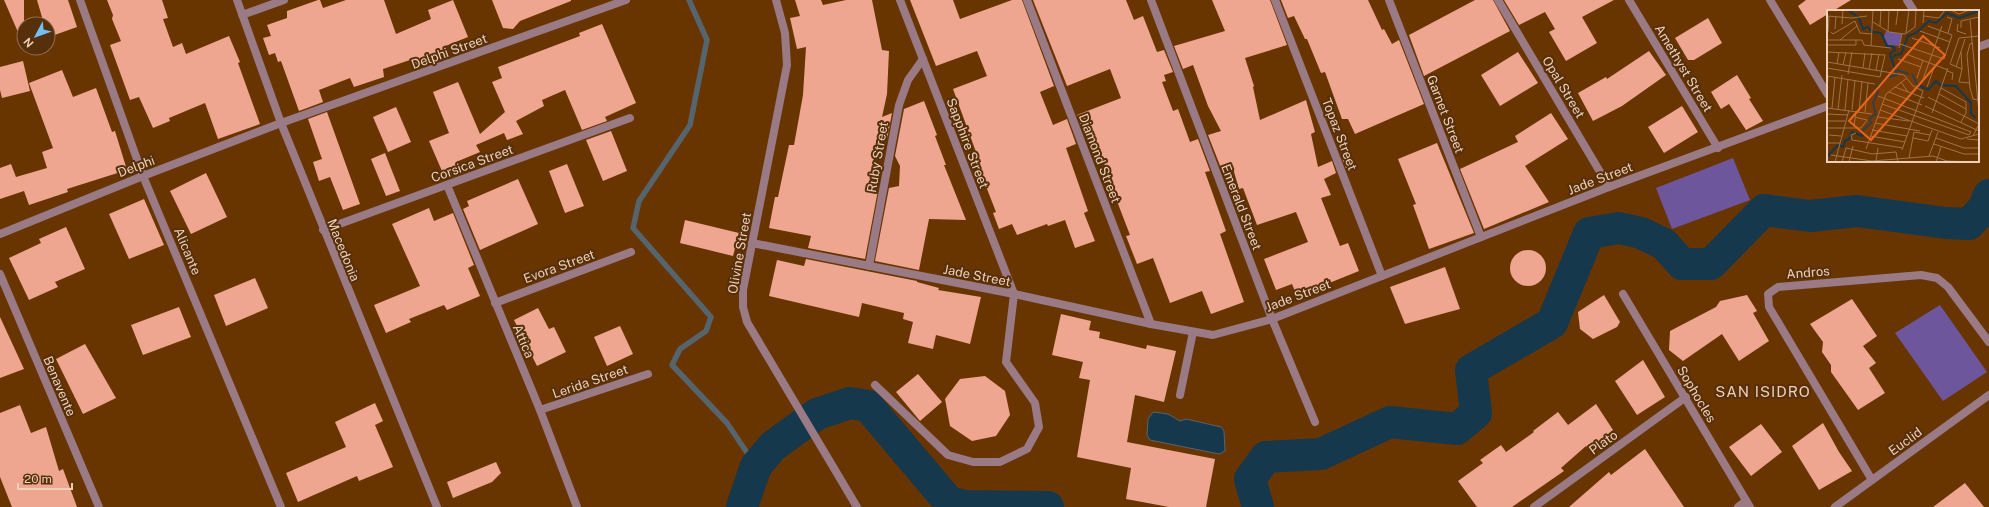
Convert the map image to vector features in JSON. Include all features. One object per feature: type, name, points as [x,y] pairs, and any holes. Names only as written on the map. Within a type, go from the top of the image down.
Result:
[{"type":"street","name":"Alicante","points":[[80,0],[143,176],[281,507]]},
{"type":"street","name":"Macedonia","points":[[237,0],[281,124],[437,507]]},
{"type":"street","points":[[242,15],[284,0]]},
{"type":"street","name":"Delphi Street","points":[[281,124],[626,0]]},
{"type":"street","name":"Olivine Street","points":[[776,0],[785,33],[787,65],[743,290],[743,307],[747,322],[857,507]]},
{"type":"street","name":"Sapphire Street","points":[[900,0],[1014,294]]},
{"type":"street","name":"Diamond Street","points":[[1027,0],[1151,324]]},
{"type":"street","name":"Emerald Street","points":[[1151,0],[1272,319],[1315,422]]},
{"type":"street","name":"Topaz Street","points":[[1276,0],[1382,276]]},
{"type":"street","name":"Garnet Street","points":[[1389,0],[1481,237]]},
{"type":"street","name":"Opal Street","points":[[1498,0],[1609,187]]},
{"type":"street","name":"Amethyst Street","points":[[1629,0],[1718,148]]},
{"type":"street","points":[[1770,0],[1827,93]]},
{"type":"street","points":[[1907,0],[1913,10]]},
{"type":"street","points":[[1979,47],[1989,43]]},
{"type":"street","name":"Ruby Street","points":[[869,266],[899,105],[908,80],[923,59]]},
{"type":"street","name":"Jade Street","points":[[752,243],[1014,294],[1151,324],[1213,335],[1272,319],[1609,187],[1718,148],[1827,106]]},
{"type":"street","name":"Corsica Street","points":[[323,230],[630,118]]},
{"type":"street","name":"Delphi","points":[[0,234],[143,176],[281,124]]},
{"type":"street","name":"Attica","points":[[447,185],[540,410],[577,507]]},
{"type":"street","name":"Evora Street","points":[[495,303],[631,252]]},
{"type":"street","name":"Benavente","points":[[0,274],[99,507]]},
{"type":"street","name":"Andros","points":[[1872,480],[1769,307],[1768,294],[1778,287],[1921,275],[1937,278],[1948,287],[1989,342]]},
{"type":"street","points":[[875,385],[948,455],[973,462],[1000,462],[1027,449],[1039,427],[1035,403],[1006,362],[1014,294]]},
{"type":"street","name":"Sophocles","points":[[1623,294],[1686,397],[1748,504]]},
{"type":"street","points":[[1180,395],[1193,332]]},
{"type":"street","name":"Lerida Street","points":[[540,410],[648,374]]},
{"type":"street","name":"Euclid","points":[[1835,507],[1989,395]]},
{"type":"street","name":"Plato","points":[[1534,507],[1686,397]]},
{"type":"street","points":[[1738,507],[1748,504]]},
{"type":"shaded area","points":[[1733,158],[1750,200],[1672,229],[1656,188]]},
{"type":"shaded area","points":[[1940,305],[1987,372],[1943,401],[1895,333]]},
{"type":"water","points":[[1153,412],[1168,414],[1180,421],[1186,419],[1221,427],[1224,431],[1225,451],[1219,454],[1150,440],[1147,435],[1148,419]]},
{"type":"building","points":[[4,0],[24,0],[24,16],[16,16],[16,28]]},
{"type":"building","points":[[37,0],[68,0],[77,27],[56,34],[56,16],[42,16]]},
{"type":"building","points":[[107,0],[162,0],[168,18],[163,19],[173,47],[182,43],[186,54],[229,36],[240,62],[238,63],[260,124],[218,139],[205,103],[169,118],[170,121],[153,128],[139,97],[130,100],[110,45],[121,41],[112,19],[113,15]]},
{"type":"building","points":[[320,0],[323,8],[346,0],[384,0],[396,34],[431,19],[428,10],[453,0],[468,37],[443,47],[445,54],[416,66],[413,59],[383,69],[384,77],[354,87],[350,78],[319,90],[323,102],[299,111],[281,61],[278,62],[275,53],[269,55],[263,38],[271,36],[267,25],[287,18],[287,11]]},
{"type":"building","points":[[492,0],[571,1],[520,21],[513,29],[503,28]]},
{"type":"building","points":[[795,0],[821,0],[823,5],[846,0],[872,0],[882,50],[889,51],[887,94],[882,117],[892,113],[887,139],[880,124],[868,192],[878,190],[865,259],[808,248],[811,236],[769,228],[775,197],[778,197],[789,145],[794,145],[803,95],[806,47],[797,49],[790,18],[800,16]]},
{"type":"building","points":[[910,0],[953,0],[960,19],[1012,0],[1022,0],[1054,86],[1040,92],[1053,125],[1067,119],[1076,144],[1066,148],[1088,211],[1084,213],[1095,241],[1075,248],[1065,220],[1048,226],[1047,224],[1017,235],[1012,224],[999,229],[993,213],[996,212],[973,153],[976,152],[953,89],[987,76],[977,51],[936,66]]},
{"type":"building","points":[[1033,0],[1126,0],[1134,20],[1143,16],[1157,52],[1164,50],[1173,72],[1164,75],[1166,81],[1162,82],[1173,111],[1178,109],[1190,142],[1198,139],[1210,171],[1205,172],[1226,231],[1220,234],[1244,302],[1211,314],[1202,291],[1170,303],[1153,258],[1137,264],[1126,236],[1130,235],[1115,196],[1112,197],[1103,173],[1107,171],[1094,137],[1087,140],[1077,115],[1121,98],[1110,69],[1067,86]]},
{"type":"building","points":[[1212,0],[1270,0],[1287,45],[1245,58],[1254,86],[1260,120],[1306,100],[1315,132],[1311,134],[1318,167],[1332,161],[1336,173],[1324,179],[1331,195],[1321,198],[1340,246],[1348,243],[1359,271],[1297,296],[1292,284],[1276,290],[1264,259],[1308,242],[1296,212],[1257,225],[1243,188],[1239,189],[1232,165],[1221,168],[1208,135],[1221,131],[1208,106],[1193,65],[1183,69],[1174,46],[1225,31]]},
{"type":"building","points":[[1281,0],[1368,0],[1382,30],[1384,29],[1392,44],[1399,40],[1424,104],[1355,134],[1348,119],[1342,119],[1325,72],[1321,73],[1307,39],[1305,39],[1294,16],[1288,18]]},
{"type":"building","points":[[1475,0],[1493,0],[1510,31],[1424,76],[1409,35]]},
{"type":"building","points":[[1504,0],[1614,0],[1582,17],[1597,43],[1566,61],[1549,32],[1555,29],[1545,12],[1519,25]]},
{"type":"building","points":[[1806,0],[1851,0],[1835,10],[1827,10],[1827,15],[1810,25],[1798,6]]},
{"type":"building","points":[[1708,18],[1722,43],[1694,60],[1688,60],[1675,38]]},
{"type":"building","points":[[602,24],[636,103],[605,117],[607,121],[582,130],[565,90],[542,100],[544,106],[516,121],[523,134],[507,140],[504,133],[476,145],[480,152],[456,162],[460,171],[445,178],[429,141],[449,133],[433,92],[458,82],[480,134],[505,112],[492,82],[502,78],[498,67],[580,36],[579,33]]},
{"type":"building","points":[[1649,51],[1666,75],[1622,106],[1593,121],[1578,93],[1606,77],[1607,79]]},
{"type":"building","points":[[1518,52],[1538,83],[1500,106],[1481,75]]},
{"type":"building","points":[[23,61],[30,91],[2,98],[0,90],[0,67]]},
{"type":"building","points":[[62,70],[73,97],[96,88],[112,132],[115,131],[127,170],[67,189],[68,192],[29,205],[24,191],[0,199],[0,168],[11,164],[16,177],[47,168],[42,152],[53,148],[29,83]]},
{"type":"building","points":[[1737,75],[1751,98],[1749,99],[1763,121],[1746,130],[1729,104],[1721,109],[1711,92]]},
{"type":"building","points":[[924,101],[937,135],[935,136],[946,165],[944,165],[966,220],[929,219],[919,270],[875,261],[889,188],[899,186],[900,166],[895,156],[904,109]]},
{"type":"building","points":[[1682,106],[1698,132],[1664,153],[1648,127]]},
{"type":"building","points":[[396,107],[411,142],[388,152],[373,117]]},
{"type":"building","points":[[327,112],[360,204],[343,210],[330,177],[319,181],[313,162],[322,159],[308,119]]},
{"type":"building","points":[[1551,113],[1568,139],[1525,166],[1549,202],[1484,229],[1460,169],[1518,142],[1515,136]]},
{"type":"building","points":[[611,131],[627,171],[603,181],[586,140]]},
{"type":"building","points":[[1437,143],[1474,233],[1429,249],[1413,205],[1416,204],[1398,159]]},
{"type":"building","points":[[385,153],[400,191],[386,196],[371,159]]},
{"type":"building","points":[[1349,154],[1354,164],[1346,168],[1342,157]]},
{"type":"building","points":[[567,164],[584,206],[565,213],[549,171]]},
{"type":"building","points":[[206,173],[227,217],[191,234],[170,191]]},
{"type":"building","points":[[518,179],[538,224],[480,250],[463,209],[469,206],[467,201]]},
{"type":"building","points":[[144,199],[164,245],[129,259],[109,214]]},
{"type":"building","points":[[429,208],[434,221],[453,213],[474,265],[468,268],[480,296],[447,310],[444,305],[409,319],[411,322],[386,333],[374,305],[420,286],[392,224]]},
{"type":"building","points":[[685,220],[739,233],[733,256],[680,243]]},
{"type":"building","points":[[66,227],[85,269],[55,282],[58,287],[29,300],[9,258],[41,243],[39,239]]},
{"type":"building","points":[[1532,250],[1541,255],[1545,261],[1545,275],[1541,281],[1532,286],[1524,286],[1515,281],[1511,275],[1510,264],[1515,255],[1521,251]]},
{"type":"building","points":[[806,259],[917,281],[939,288],[938,290],[981,297],[970,344],[936,335],[933,349],[908,343],[913,322],[903,319],[904,313],[862,303],[859,317],[769,296],[777,260],[804,266]]},
{"type":"building","points":[[1445,267],[1460,309],[1405,324],[1390,287]]},
{"type":"building","points":[[255,278],[268,308],[226,326],[214,295]]},
{"type":"building","points":[[1604,295],[1620,322],[1617,327],[1593,339],[1580,329],[1578,312]]},
{"type":"building","points":[[1747,295],[1757,311],[1753,313],[1769,341],[1739,361],[1722,334],[1683,361],[1669,350],[1670,331],[1716,307],[1720,301]]},
{"type":"building","points":[[1852,299],[1877,336],[1863,346],[1876,363],[1869,368],[1885,393],[1858,410],[1831,372],[1831,365],[1822,352],[1823,342],[1810,324]]},
{"type":"building","points":[[179,307],[191,337],[143,355],[131,325]]},
{"type":"building","points":[[538,308],[549,329],[554,327],[566,352],[537,366],[514,320]]},
{"type":"building","points":[[1061,314],[1091,321],[1089,330],[1100,332],[1099,338],[1146,349],[1147,345],[1176,351],[1164,402],[1135,395],[1127,442],[1215,459],[1206,507],[1169,507],[1126,499],[1131,468],[1077,457],[1090,380],[1079,378],[1083,362],[1052,355]]},
{"type":"building","points":[[0,317],[24,369],[0,378]]},
{"type":"building","points":[[620,326],[633,354],[607,366],[594,337]]},
{"type":"building","points":[[85,344],[116,398],[83,414],[56,359]]},
{"type":"building","points":[[1643,360],[1665,397],[1637,415],[1615,381]]},
{"type":"building","points":[[918,374],[942,402],[920,421],[896,392]]},
{"type":"building","points":[[985,376],[1005,391],[1010,415],[996,436],[972,441],[950,426],[945,399],[960,379]]},
{"type":"building","points":[[375,403],[383,421],[375,425],[393,467],[359,481],[357,476],[298,502],[286,473],[346,447],[335,422]]},
{"type":"building","points":[[1596,404],[1613,430],[1589,450],[1586,446],[1561,468],[1564,471],[1512,507],[1477,507],[1458,481],[1483,463],[1480,460],[1501,445],[1506,452],[1534,432],[1533,431],[1558,412],[1568,425]]},
{"type":"building","points":[[20,405],[31,433],[46,427],[59,471],[63,469],[77,507],[12,507],[0,477],[0,413]]},
{"type":"building","points":[[1823,423],[1839,452],[1852,471],[1819,490],[1792,446]]},
{"type":"building","points":[[1761,424],[1782,452],[1751,476],[1729,447]]},
{"type":"building","points":[[1645,449],[1684,507],[1569,507],[1609,472],[1611,475]]},
{"type":"building","points":[[496,462],[501,473],[492,482],[453,498],[447,482]]},
{"type":"building","points":[[1965,483],[1984,507],[1933,507]]},
{"type":"waterway","points":[[689,0],[707,40],[690,125],[639,201],[633,228],[711,317],[706,331],[680,349],[672,365],[727,423],[756,466]]},
{"type":"waterway","points":[[1258,507],[1250,479],[1266,457],[1321,454],[1390,422],[1457,429],[1476,413],[1471,370],[1552,323],[1589,233],[1619,228],[1641,233],[1664,244],[1682,264],[1711,264],[1764,210],[1810,216],[1857,211],[1946,223],[1969,224],[1983,209],[1989,195]]},
{"type":"waterway","points":[[742,507],[756,466],[773,446],[817,414],[850,403],[868,406],[949,502],[964,506],[1048,507]]},
{"type":"district","name":"SAN ISIDRO","points":[[1763,392]]}]
